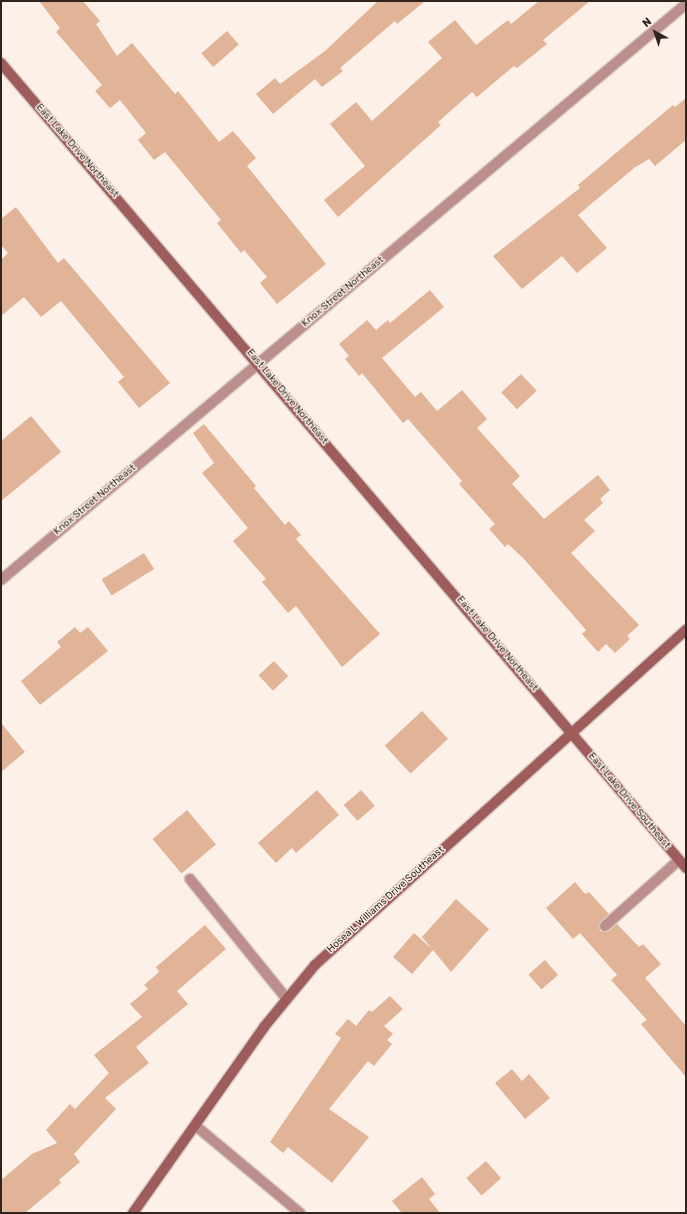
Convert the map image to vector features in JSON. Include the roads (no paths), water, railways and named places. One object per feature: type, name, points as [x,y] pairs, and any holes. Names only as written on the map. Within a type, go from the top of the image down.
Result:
[{"type":"street","name":"Knox Street Northeast","points":[[1,580],[686,4]]},
{"type":"street","name":"East Lake Drive Northeast","points":[[1,63],[573,733]]},
{"type":"street","name":"Hosea L Williams Drive Southeast","points":[[133,1213],[196,1126],[264,1027],[315,965],[686,630]]},
{"type":"street","name":"East Lake Drive Southeast","points":[[573,733],[686,868]]},
{"type":"street","points":[[605,926],[679,860]]},
{"type":"street","points":[[190,879],[288,999]]},
{"type":"street","points":[[196,1126],[300,1213]]}]
